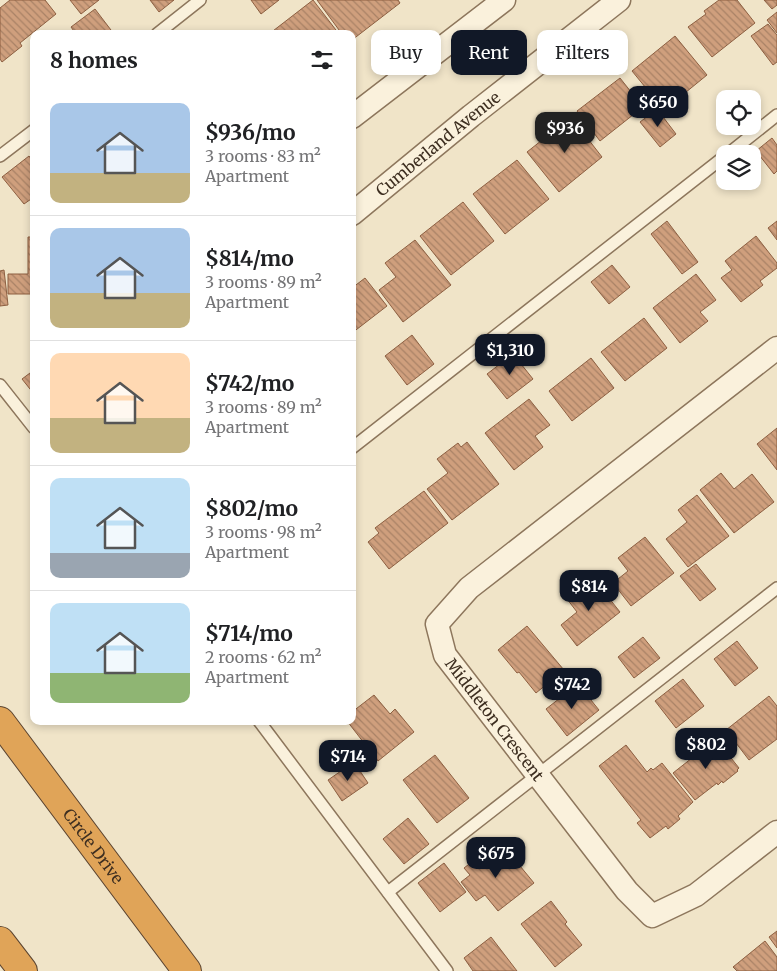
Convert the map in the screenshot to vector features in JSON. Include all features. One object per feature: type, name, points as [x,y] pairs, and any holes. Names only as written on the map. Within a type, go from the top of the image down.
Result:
[{"type":"highway","name":"Circle Drive","points":[[0,721],[187,971]]},
{"type":"highway","points":[[0,941],[22,971]]},
{"type":"street","points":[[356,114],[504,0]]},
{"type":"street","name":"Cumberland Avenue","points":[[356,211],[619,0]]},
{"type":"street","name":"Middleton Crescent","points":[[777,348],[469,588],[437,624],[445,655],[627,891],[652,916],[696,896],[777,832]]},
{"type":"lane","points":[[162,30],[200,0]]},
{"type":"lane","points":[[739,145],[777,115]]},
{"type":"lane","points":[[0,156],[30,133]]},
{"type":"lane","points":[[356,445],[716,163]]},
{"type":"lane","points":[[0,385],[30,423]]},
{"type":"lane","points":[[388,892],[777,588]]},
{"type":"lane","points":[[262,725],[447,971]]},
{"type":"building","points":[[10,0],[45,0],[56,14],[36,30],[30,30],[30,35],[20,43],[22,46],[2,62],[0,59],[0,8]]},
{"type":"building","points":[[70,0],[99,0],[81,14]]},
{"type":"building","points":[[150,0],[174,0],[159,12]]},
{"type":"building","points":[[251,0],[279,0],[261,14]]},
{"type":"building","points":[[313,0],[336,30],[274,30]]},
{"type":"building","points":[[317,0],[398,0],[400,3],[356,37],[356,30],[339,30]]},
{"type":"building","points":[[719,0],[737,0],[755,23],[712,57],[688,27],[706,14],[704,11]]},
{"type":"building","points":[[764,0],[777,0],[777,5],[772,9]]},
{"type":"building","points":[[95,9],[111,30],[73,30],[71,27]]},
{"type":"building","points":[[777,12],[777,33],[767,20]]},
{"type":"building","points":[[768,24],[777,35],[777,62],[773,65],[751,36]]},
{"type":"building","points":[[675,36],[707,75],[664,110],[632,71]]},
{"type":"building","points":[[620,78],[643,107],[600,141],[577,111]]},
{"type":"building","points":[[657,109],[676,134],[660,147],[640,122]]},
{"type":"building","points":[[571,117],[602,157],[559,192],[527,152]]},
{"type":"building","points":[[772,138],[777,145],[777,171],[774,174],[761,157],[761,147]]},
{"type":"building","points":[[29,156],[30,200],[24,204],[2,177]]},
{"type":"building","points":[[517,160],[549,199],[505,234],[473,194]]},
{"type":"building","points":[[463,202],[494,241],[451,275],[420,236]]},
{"type":"building","points":[[667,221],[698,262],[682,274],[651,234]]},
{"type":"building","points":[[777,221],[777,240],[768,228]]},
{"type":"building","points":[[756,236],[777,263],[777,268],[760,281],[763,285],[741,302],[721,278],[732,270],[725,261]]},
{"type":"building","points":[[28,237],[30,237],[30,294],[8,294],[8,274],[28,274]]},
{"type":"building","points":[[415,240],[451,285],[403,322],[379,290],[396,277],[385,263]]},
{"type":"building","points":[[612,265],[630,287],[609,304],[591,282]]},
{"type":"building","points":[[4,270],[8,305],[0,306],[0,271]]},
{"type":"building","points":[[696,274],[716,300],[700,312],[708,321],[680,343],[653,308]]},
{"type":"building","points":[[365,278],[387,306],[356,330],[356,285]]},
{"type":"building","points":[[644,318],[667,348],[625,381],[601,352]]},
{"type":"building","points":[[412,335],[434,364],[407,385],[385,356]]},
{"type":"building","points":[[513,354],[533,379],[507,399],[487,374]]},
{"type":"building","points":[[591,358],[614,388],[572,421],[549,391]]},
{"type":"building","points":[[30,373],[30,389],[22,379]]},
{"type":"building","points":[[529,399],[550,425],[535,436],[543,447],[514,470],[485,433]]},
{"type":"building","points":[[777,428],[777,470],[757,444]]},
{"type":"building","points":[[467,442],[499,484],[452,520],[427,489],[448,473],[437,459],[458,443],[461,447]]},
{"type":"building","points":[[721,473],[734,489],[752,474],[774,502],[734,533],[700,490]]},
{"type":"building","points":[[424,491],[448,523],[389,569],[368,542],[379,533],[375,528]]},
{"type":"building","points":[[697,495],[729,536],[688,567],[666,539],[687,522],[678,510]]},
{"type":"building","points":[[645,537],[674,573],[631,606],[613,583],[628,571],[618,558]]},
{"type":"building","points":[[696,564],[716,589],[700,601],[680,576]]},
{"type":"building","points":[[593,578],[620,612],[577,646],[561,625],[577,612],[567,599]]},
{"type":"building","points":[[527,626],[564,670],[536,693],[498,650]]},
{"type":"building","points":[[643,637],[660,658],[634,678],[618,657]]},
{"type":"building","points":[[737,641],[758,668],[735,686],[714,659]]},
{"type":"building","points":[[683,679],[704,706],[676,728],[655,701]]},
{"type":"building","points":[[578,684],[599,710],[567,736],[546,709]]},
{"type":"building","points":[[374,695],[390,714],[395,709],[414,732],[378,761],[350,725],[356,725],[356,709]]},
{"type":"building","points":[[769,696],[777,706],[777,739],[749,760],[726,730]]},
{"type":"building","points":[[716,739],[739,768],[738,771],[723,783],[722,781],[718,785],[717,783],[695,800],[673,773]]},
{"type":"building","points":[[626,745],[647,772],[662,763],[693,802],[678,816],[680,819],[668,829],[666,826],[650,838],[637,823],[641,820],[599,766]]},
{"type":"building","points":[[435,755],[469,798],[437,823],[403,780]]},
{"type":"building","points":[[354,762],[368,783],[342,801],[328,780]]},
{"type":"building","points":[[408,818],[429,844],[404,864],[383,839]]},
{"type":"building","points":[[491,847],[502,862],[511,855],[534,883],[498,911],[485,895],[476,901],[461,882],[470,875],[464,868]]},
{"type":"building","points":[[444,863],[466,892],[440,912],[418,883]]},
{"type":"building","points":[[551,901],[567,922],[565,924],[582,945],[555,967],[521,924]]},
{"type":"building","points":[[777,931],[777,948],[769,937]]},
{"type":"building","points":[[491,937],[517,971],[473,971],[464,958]]},
{"type":"building","points":[[765,941],[777,957],[777,971],[737,971],[733,967]]}]
